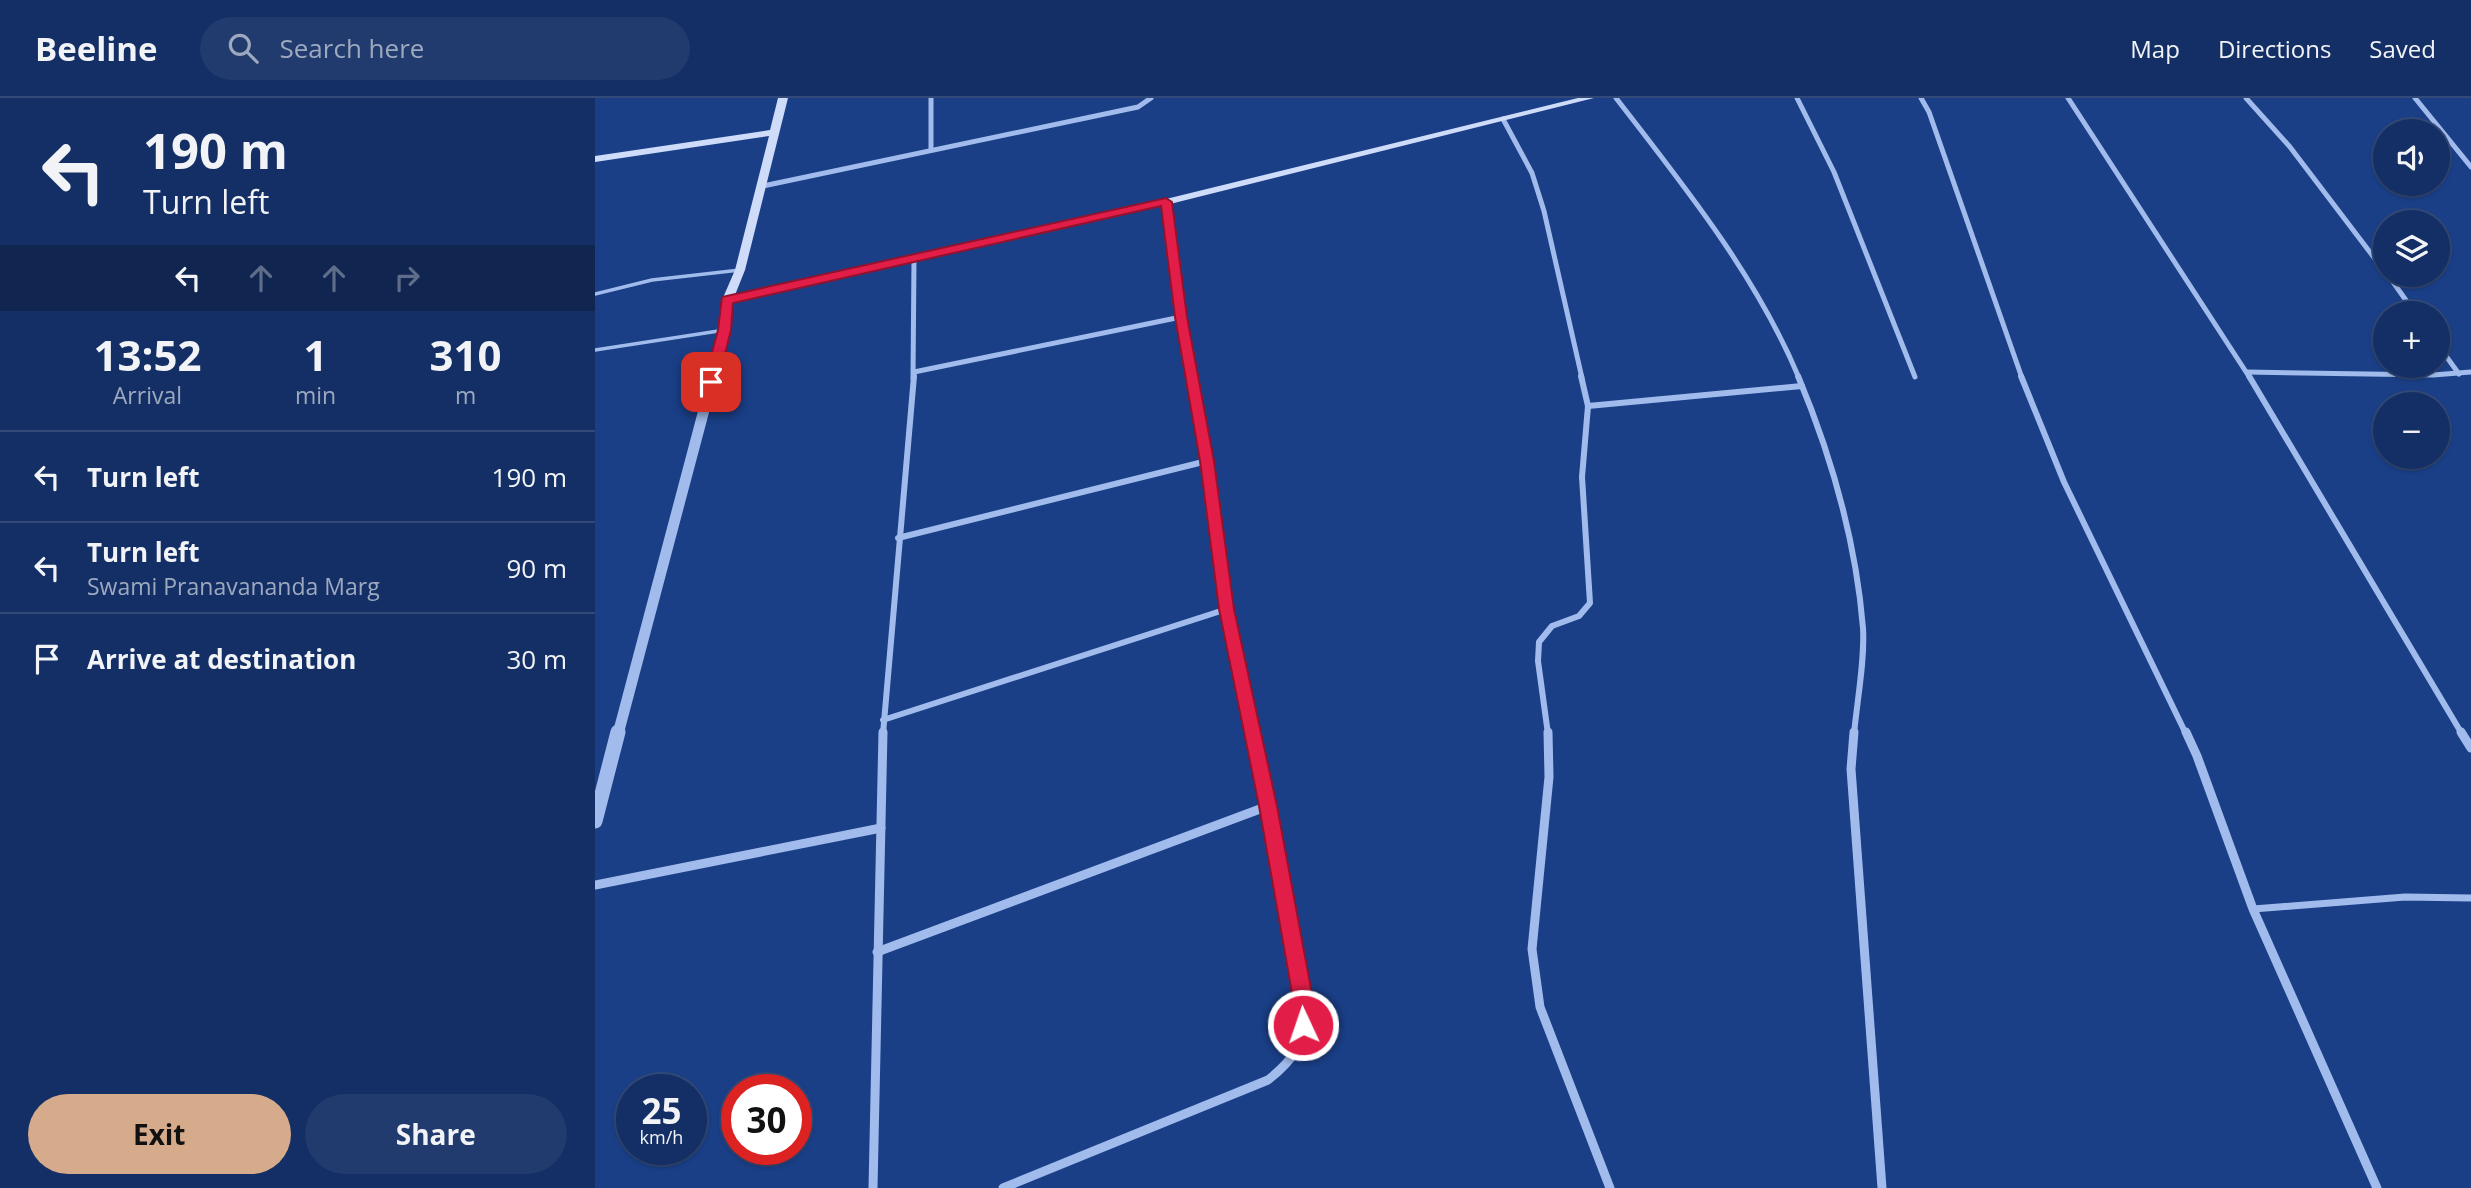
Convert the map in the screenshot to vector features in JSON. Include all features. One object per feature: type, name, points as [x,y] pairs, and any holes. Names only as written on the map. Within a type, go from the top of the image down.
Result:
[{"type":"main road","points":[[727,300],[740,270],[783,98]]},
{"type":"main road","points":[[727,300],[1166,202],[1589,98]]},
{"type":"main road","points":[[595,159],[774,132]]},
{"type":"street","points":[[931,98],[931,149]]},
{"type":"street","points":[[763,186],[1138,107],[1151,98]]},
{"type":"street","points":[[1616,98],[1679,179],[1765,306],[1820,429],[1850,541],[1863,630],[1850,769],[1882,1188]]},
{"type":"street","points":[[1797,98],[1834,172],[1915,377]]},
{"type":"street","points":[[1921,98],[1929,112],[2016,364],[2059,471],[2197,756],[2253,909],[2377,1188]]},
{"type":"street","points":[[2068,98],[2246,372],[2471,748]]},
{"type":"street","points":[[2246,98],[2290,147],[2373,256]]},
{"type":"street","points":[[2414,98],[2471,167]]},
{"type":"street","points":[[1503,119],[1532,173],[1544,211],[1588,406],[1582,477],[1590,603],[1579,616],[1552,626],[1539,642],[1538,661],[1548,734],[1549,777],[1532,949],[1540,1007],[1610,1188]]},
{"type":"street","points":[[1003,1188],[1268,1080],[1290,1064],[1302,1040],[1305,1010],[1268,806],[1227,609],[1207,461],[1181,317],[1166,202]]},
{"type":"street","points":[[873,1188],[883,720],[914,372],[914,260]]},
{"type":"street","points":[[595,821],[725,330],[727,300]]},
{"type":"street","points":[[914,372],[1181,317]]},
{"type":"street","points":[[2450,362],[2459,374]]},
{"type":"street","points":[[2246,372],[2471,372]]},
{"type":"street","points":[[1588,406],[1803,386]]},
{"type":"street","points":[[898,538],[1207,461]]},
{"type":"street","points":[[883,720],[1227,609]]},
{"type":"street","points":[[877,952],[1268,806]]},
{"type":"street","points":[[595,886],[881,828]]},
{"type":"street","points":[[2253,909],[2405,897],[2471,898]]},
{"type":"lane","points":[[595,294],[652,280],[740,270]]},
{"type":"lane","points":[[595,350],[725,330]]},
{"type":"route","points":[[711,382],[725,330],[727,300],[1166,202],[1181,317],[1207,461],[1227,609],[1268,806],[1305,1010],[1303,1025]]}]
